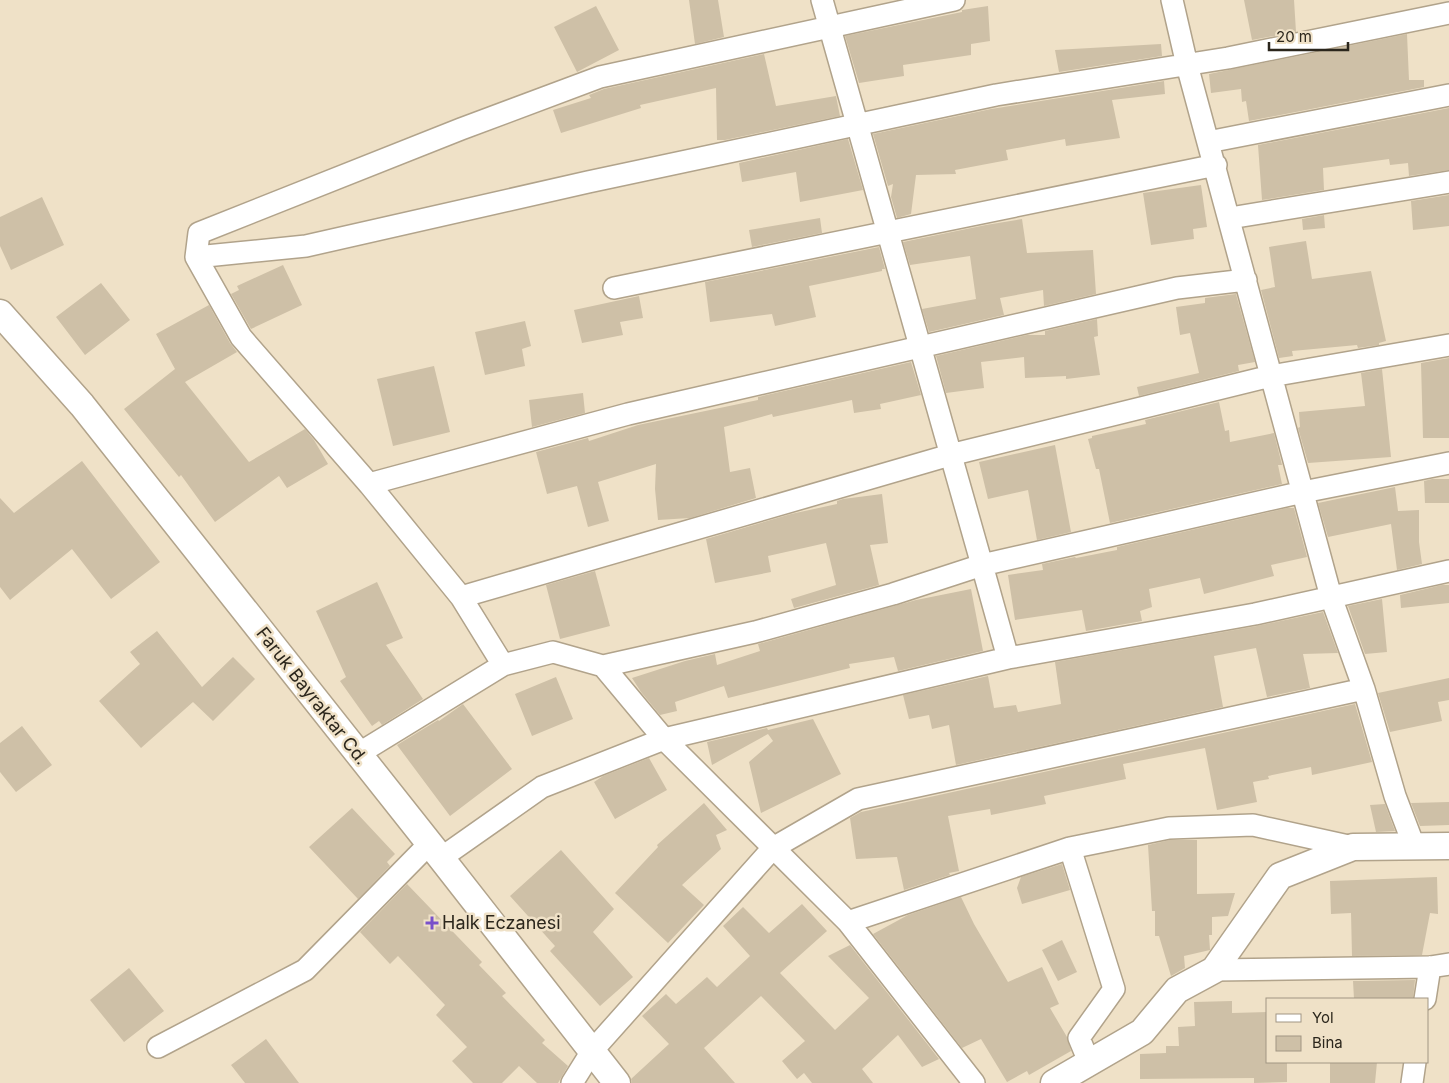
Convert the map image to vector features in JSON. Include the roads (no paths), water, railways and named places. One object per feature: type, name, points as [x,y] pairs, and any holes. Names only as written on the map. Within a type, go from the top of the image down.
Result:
[{"type":"street","points":[[822,0],[1008,658]]},
{"type":"street","points":[[503,665],[461,597],[369,484],[241,337],[196,257],[199,233],[600,77],[954,0]]},
{"type":"street","points":[[1172,0],[1208,142],[1216,165],[1331,597],[1364,688],[1395,796],[1414,846]]},
{"type":"street","points":[[196,257],[306,246],[588,182],[996,95],[1228,58],[1449,13]]},
{"type":"street","points":[[1208,142],[1449,95]]},
{"type":"street","points":[[614,288],[1216,165]]},
{"type":"street","points":[[1230,218],[1449,182]]},
{"type":"street","points":[[369,484],[628,414],[1177,288],[1246,280]]},
{"type":"street","name":"Faruk Bayraktar Cd.","points":[[0,313],[82,405],[617,1083]]},
{"type":"street","points":[[461,597],[950,455],[1272,376],[1449,345]]},
{"type":"street","points":[[358,754],[503,665],[553,652],[603,666],[755,632],[892,594],[982,565],[1303,492],[1449,462]]},
{"type":"street","points":[[158,1047],[305,970],[435,851],[542,788],[664,739],[1008,658],[1255,614],[1449,571]]},
{"type":"street","points":[[603,666],[664,739],[848,922],[974,1083]]},
{"type":"street","points":[[572,1083],[592,1051],[772,848],[858,799],[1364,688]]},
{"type":"street","points":[[848,922],[1070,848],[1169,828],[1253,825],[1353,847],[1449,846]]},
{"type":"street","points":[[1054,1083],[1142,1032],[1177,990],[1214,970],[1280,876],[1353,847]]},
{"type":"street","points":[[1070,848],[1114,989],[1079,1038],[1089,1062]]},
{"type":"street","points":[[1426,998],[1449,953]]},
{"type":"street","points":[[1214,970],[1442,965]]},
{"type":"street","points":[[1412,1083],[1415,1063]]},
{"type":"place","name":"Halk Eczanesi","points":[[432,923]]}]
